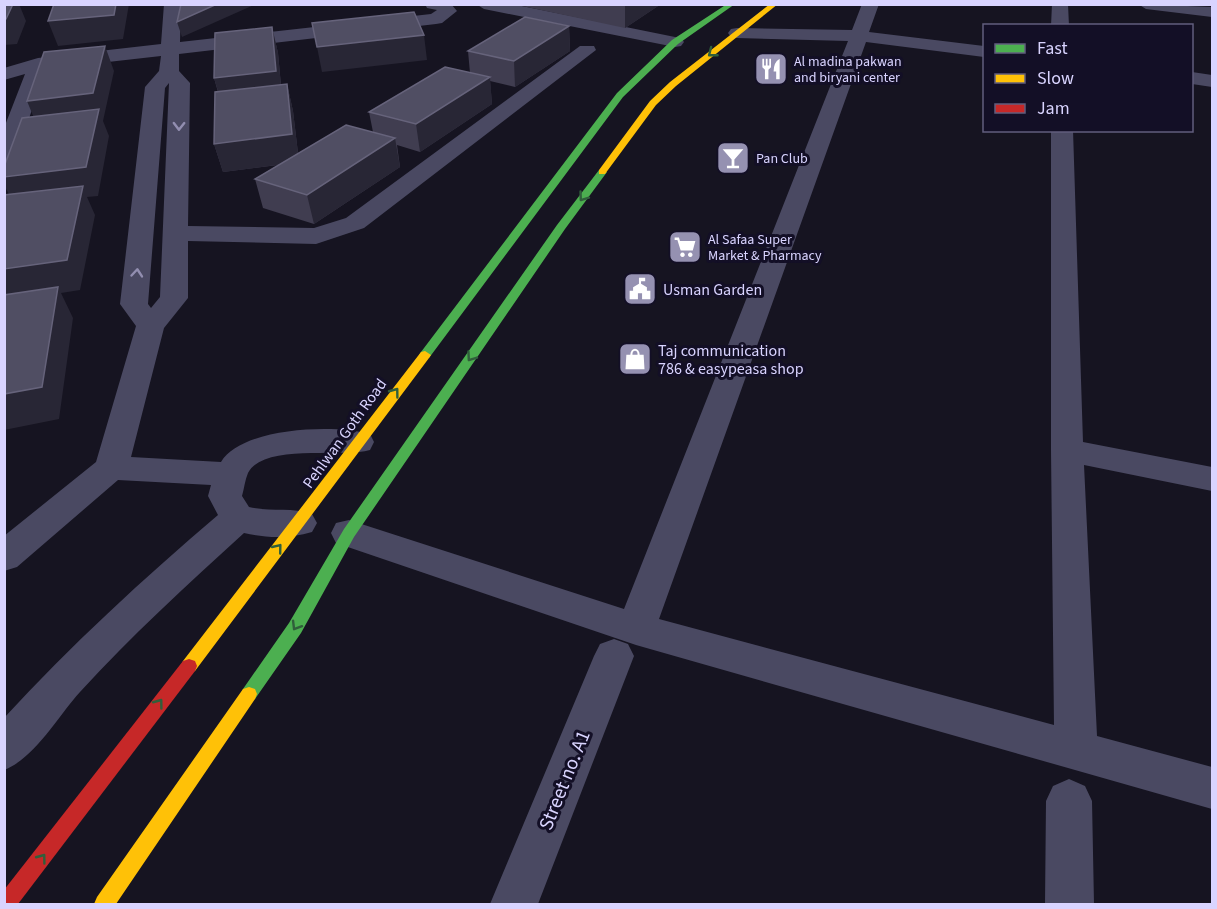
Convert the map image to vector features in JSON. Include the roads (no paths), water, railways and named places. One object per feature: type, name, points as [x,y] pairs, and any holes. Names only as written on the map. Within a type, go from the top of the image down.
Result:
[{"type":"main road","name":"Pehlwan Goth Road","points":[[6,904],[299,523],[620,94],[675,42],[732,4]]},
{"type":"main road","points":[[104,904],[295,628],[349,533],[561,227],[653,103],[673,84],[775,4]]},
{"type":"street","points":[[150,326],[134,304],[155,87],[169,61],[172,4]]},
{"type":"street","points":[[4,62],[38,64],[169,61],[436,19],[448,11],[444,7],[433,4]]},
{"type":"street","points":[[484,4],[675,42]]},
{"type":"street","name":"Street no. A1","points":[[513,904],[625,643],[872,4]]},
{"type":"street","points":[[1060,4],[1060,24]]},
{"type":"street","points":[[1146,4],[1212,12]]},
{"type":"street","points":[[736,33],[859,36],[983,52]]},
{"type":"street","points":[[177,232],[316,236],[355,223],[587,50]]},
{"type":"street","points":[[4,557],[111,468],[150,326],[174,298],[180,83],[169,61]]},
{"type":"street","points":[[4,74],[38,64]]},
{"type":"street","points":[[4,159],[38,64]]},
{"type":"street","points":[[1193,78],[1212,81]]},
{"type":"street","points":[[1062,132],[1076,750]]},
{"type":"street","points":[[299,523],[265,524],[237,518],[225,496],[231,474],[239,460],[257,452],[293,442],[319,440],[358,442]]},
{"type":"street","points":[[1068,450],[1212,479]]},
{"type":"street","points":[[111,468],[231,474]]},
{"type":"street","points":[[4,750],[65,680],[164,583],[237,518]]},
{"type":"street","points":[[349,533],[625,643],[1076,750],[1212,788]]},
{"type":"street","points":[[1069,801],[1070,904]]},
{"type":"place","name":"Al madina pakwan and biryani center","points":[[771,69]]},
{"type":"place","name":"Pan Club","points":[[733,158]]},
{"type":"place","name":"Al Safaa Super Market & Pharmacy","points":[[685,247]]},
{"type":"place","name":"Usman Garden","points":[[640,289]]},
{"type":"place","name":"Taj communication 786 & easypeasa shop","points":[[635,359]]}]
